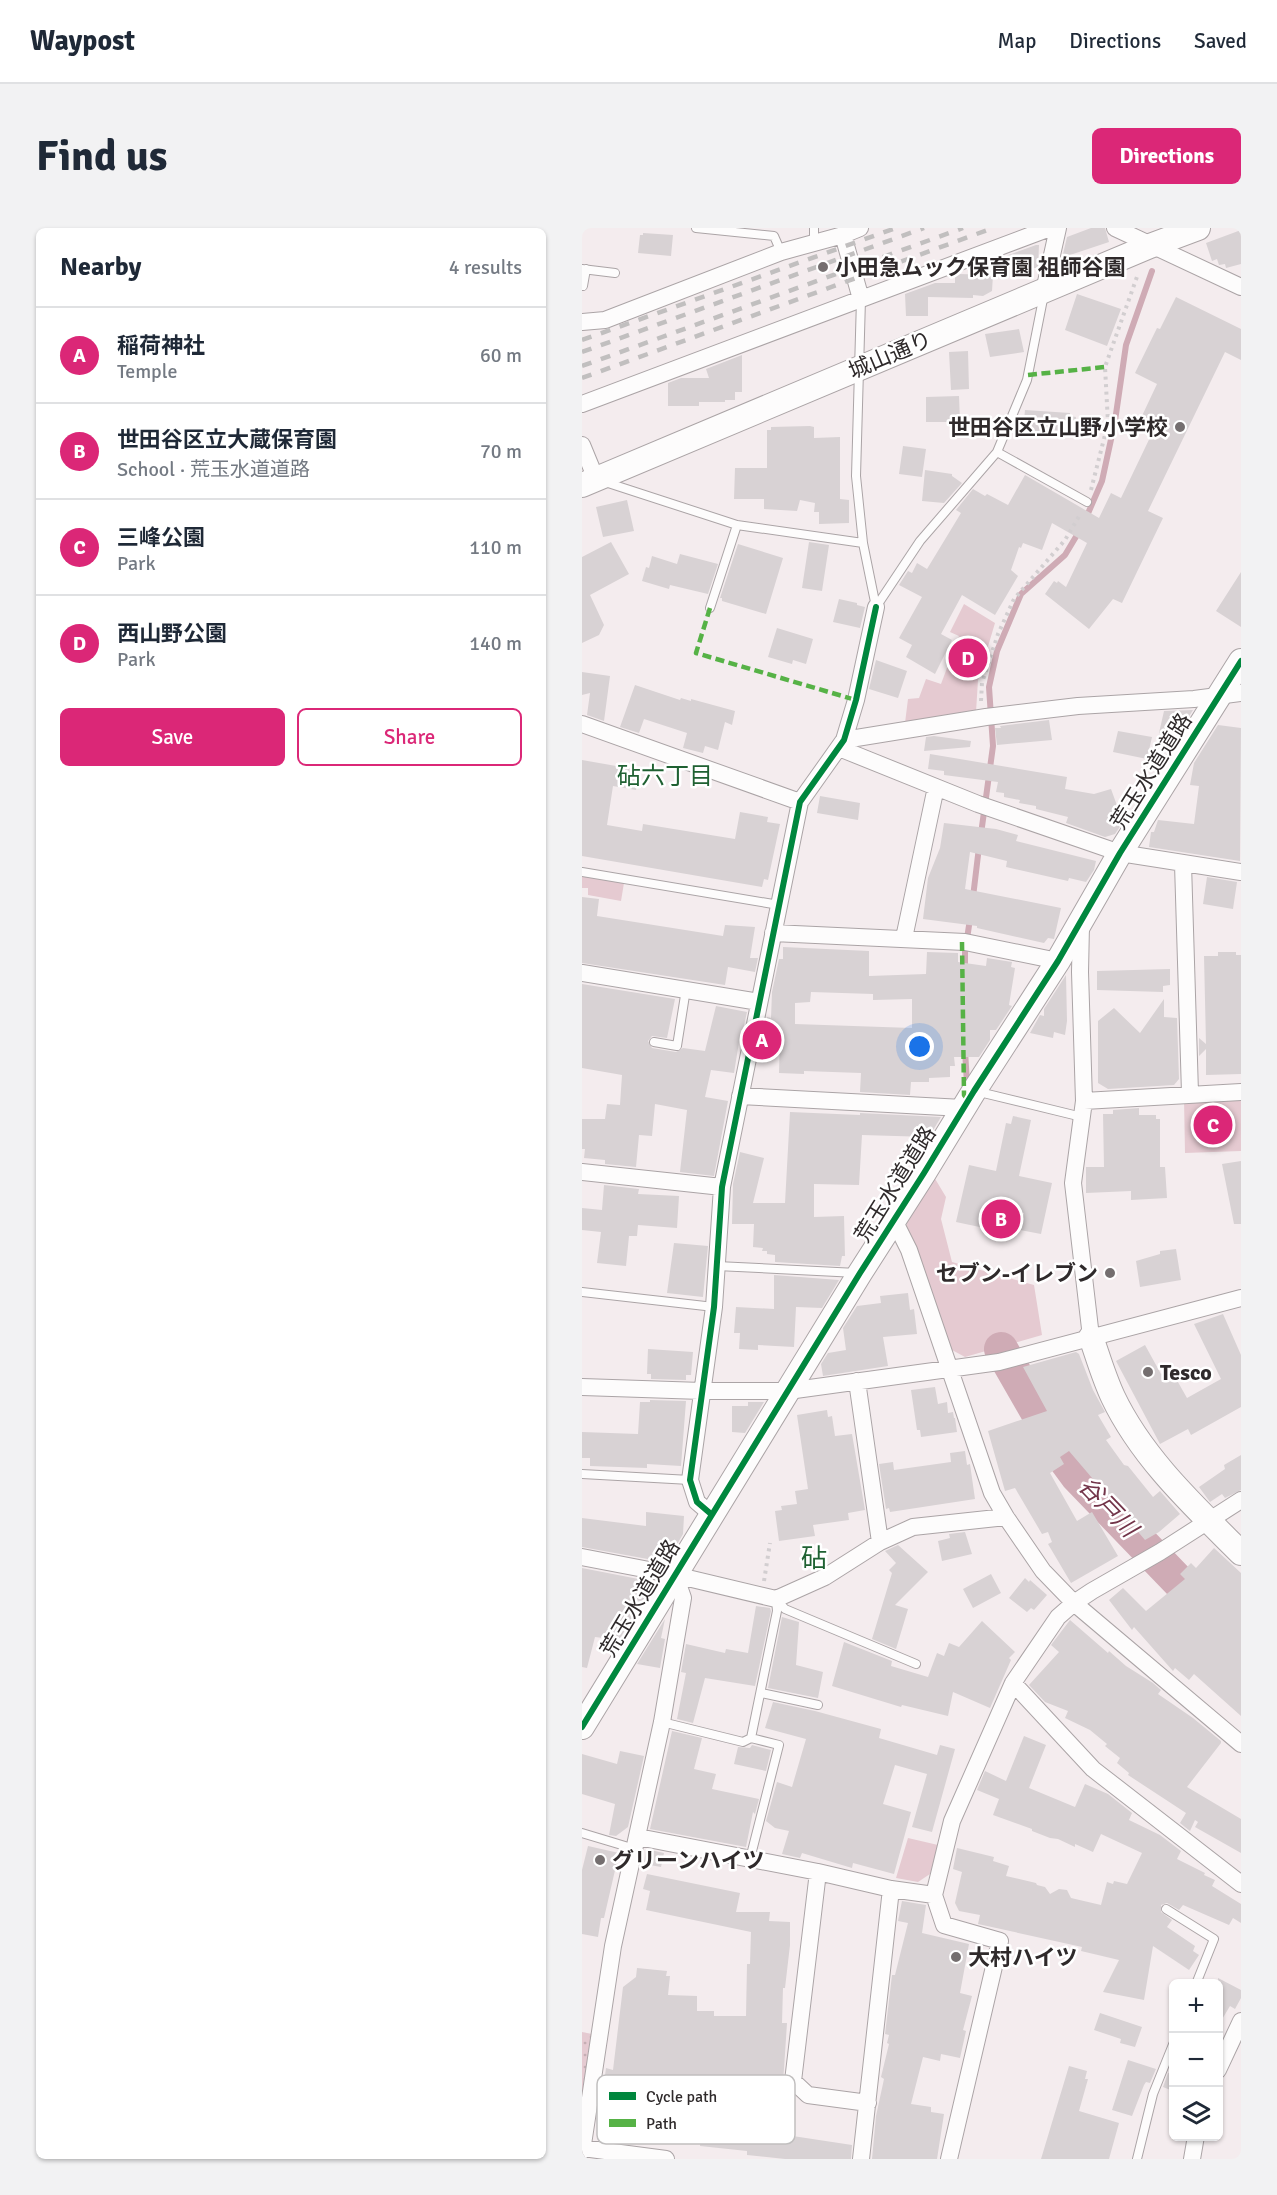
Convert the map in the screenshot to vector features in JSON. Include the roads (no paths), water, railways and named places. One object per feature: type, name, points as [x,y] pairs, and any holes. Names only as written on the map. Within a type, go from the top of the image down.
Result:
[{"type":"main road","name":"城山通り","points":[[589,482],[1150,246],[1198,228]]},
{"type":"main road","name":"荒玉水道道路","points":[[582,1727],[968,1099],[1058,961],[1120,853],[1230,694],[1241,661]]},
{"type":"main road","points":[[1090,1337],[1113,1398],[1136,1437],[1153,1460],[1241,1553]]},
{"type":"street","points":[[582,322],[605,320],[781,252],[814,235],[843,235],[860,228]]},
{"type":"street","points":[[582,404],[1050,228]]},
{"type":"street","points":[[1044,291],[1058,228]]},
{"type":"street","points":[[1115,228],[1241,287]]},
{"type":"street","points":[[843,235],[861,299]]},
{"type":"street","points":[[582,445],[589,482]]},
{"type":"street","points":[[711,1514],[697,1502],[690,1480],[714,1307],[722,1187],[800,802],[842,744],[856,700],[876,607]]},
{"type":"street","points":[[842,744],[991,717],[1078,706],[1194,699],[1230,694]]},
{"type":"street","points":[[582,724],[800,802]]},
{"type":"street","points":[[842,744],[985,807],[1120,853],[1241,872]]},
{"type":"street","points":[[904,938],[936,787]]},
{"type":"street","points":[[1184,864],[1190,1094]]},
{"type":"street","points":[[1082,921],[1080,972],[1083,1109],[1073,1183],[1090,1337]]},
{"type":"street","points":[[773,933],[970,942],[1058,961]]},
{"type":"street","points":[[582,973],[759,1002]]},
{"type":"street","points":[[1083,1109],[1190,1094],[1241,1092]]},
{"type":"street","points":[[740,1096],[968,1099]]},
{"type":"street","points":[[582,1172],[722,1187]]},
{"type":"street","points":[[894,1220],[909,1250],[992,1493],[1006,1517],[1043,1571],[1074,1603],[1241,1744]]},
{"type":"street","points":[[582,1387],[788,1391],[1005,1360],[1241,1298]]},
{"type":"street","points":[[856,1381],[880,1542]]},
{"type":"street","points":[[949,2159],[1000,1941],[944,1926],[934,1895],[952,1821],[1013,1683],[1058,1617],[1074,1603],[1241,1500]]},
{"type":"street","points":[[582,1557],[675,1575],[768,1598],[825,1577],[880,1542],[913,1527],[1006,1517]]},
{"type":"street","points":[[666,2159],[583,2145],[613,1946],[662,1722],[683,1598],[675,1575]]},
{"type":"street","points":[[1013,1683],[1093,1769],[1241,1884]]},
{"type":"street","points":[[636,1843],[750,1859],[934,1895]]},
{"type":"street","points":[[794,2075],[819,1872]]},
{"type":"street","points":[[861,2159],[891,1888]]},
{"type":"street","points":[[1223,2059],[1241,2021]]},
{"type":"street","points":[[795,2083],[807,2095],[868,2103]]},
{"type":"street","points":[[1192,2159],[1195,2141]]},
{"type":"lane","points":[[696,228],[736,230],[774,236],[781,252]]},
{"type":"lane","points":[[583,286],[584,269],[615,273]]},
{"type":"lane","points":[[876,607],[920,541],[996,452],[1027,380],[1044,291]]},
{"type":"lane","points":[[861,299],[856,476],[863,543],[876,607]]},
{"type":"lane","points":[[996,452],[1088,502]]},
{"type":"lane","points":[[589,482],[737,525],[863,543]]},
{"type":"lane","points":[[710,608],[737,525]]},
{"type":"lane","points":[[582,872],[779,905]]},
{"type":"lane","points":[[654,1042],[677,1046],[686,989]]},
{"type":"lane","points":[[968,1099],[1083,1109]]},
{"type":"lane","points":[[717,1266],[860,1273]]},
{"type":"lane","points":[[582,1292],[714,1307]]},
{"type":"lane","points":[[582,1474],[690,1480]]},
{"type":"lane","points":[[768,1598],[784,1609],[916,1664]]},
{"type":"lane","points":[[751,1738],[777,1611],[768,1598]]},
{"type":"lane","points":[[761,1693],[818,1705]]},
{"type":"lane","points":[[662,1722],[743,1742],[751,1738],[779,1745],[750,1859]]},
{"type":"lane","points":[[582,1833],[636,1843]]},
{"type":"lane","points":[[1166,1909],[1214,1939],[1198,1979]]},
{"type":"lane","points":[[1137,2159],[1153,2094],[1169,2053]]},
{"type":"waterway","points":[[1086,518],[1102,481],[1115,421],[1126,345],[1152,271]]},
{"type":"waterway","points":[[981,834],[993,746],[989,687],[997,651],[1021,594],[1065,555],[1080,530]]},
{"type":"waterway","points":[[973,897],[979,847]]},
{"type":"waterway","points":[[965,971],[965,952],[970,919]]},
{"type":"waterway","points":[[965,1050],[967,1084]]},
{"type":"waterway","name":"谷戸川","points":[[1001,1349],[1063,1457],[1077,1476],[1241,1644]]},
{"type":"railway","points":[[582,340],[896,228]]},
{"type":"railway","points":[[582,352],[924,228]]},
{"type":"railway","points":[[582,366],[963,228]]},
{"type":"railway","points":[[582,378],[993,228]]},
{"type":"place","name":"小田急ムック保育園 祖師谷園","points":[[823,267]]},
{"type":"place","name":"世田谷区立山野小学校","points":[[1180,427]]},
{"type":"place","name":"西山野公園","points":[[968,658]]},
{"type":"place","name":"稲荷神社","points":[[762,1040]]},
{"type":"place","name":"三峰公園","points":[[1213,1125]]},
{"type":"place","name":"世田谷区立大蔵保育園","points":[[1001,1219]]},
{"type":"place","name":"セブン-イレブン","points":[[1110,1273]]},
{"type":"place","name":"Tesco","points":[[1148,1372]]},
{"type":"place","name":"グリーンハイツ","points":[[600,1860]]},
{"type":"place","name":"大村ハイツ","points":[[956,1957]]},
{"type":"district","name":"砧六丁目","points":[[665,776]]},
{"type":"district","name":"砧","points":[[814,1559]]}]
